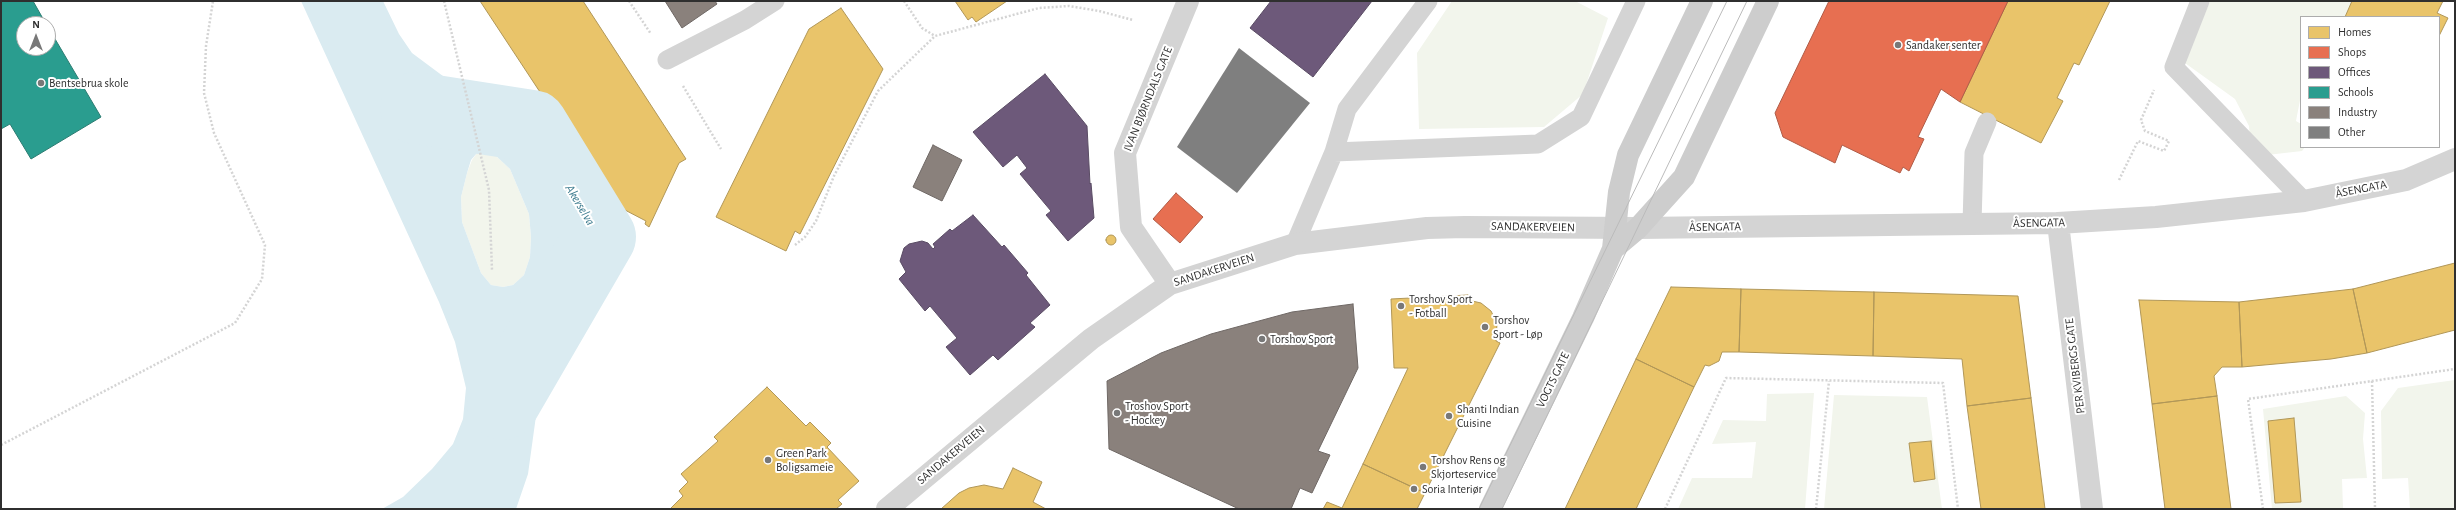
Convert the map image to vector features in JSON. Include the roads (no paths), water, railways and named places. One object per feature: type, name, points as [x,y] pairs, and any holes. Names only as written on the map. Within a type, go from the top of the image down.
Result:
[{"type":"main road","points":[[1613,249],[1619,192],[1628,155],[1702,1]]},
{"type":"main road","points":[[1613,249],[1638,228],[1684,177],[1768,1]]},
{"type":"main road","name":"VOGTS GATE","points":[[1490,509],[1583,318],[1613,249]]},
{"type":"street","name":"IVAN BJØRNDALS GATE","points":[[1170,284],[1131,227],[1125,153],[1188,1]]},
{"type":"street","name":"ÅSENGATA","points":[[1616,228],[2058,223],[2156,217],[2304,201],[2406,180],[2455,159]]},
{"type":"street","name":"PER KVIBERGS GATE","points":[[2058,223],[2092,509]]},
{"type":"street","name":"SANDAKERVEIEN","points":[[887,509],[1091,339],[1170,284],[1295,244],[1427,228],[1616,228]]},
{"type":"lane","points":[[667,60],[745,20],[774,1]]},
{"type":"lane","points":[[1295,244],[1334,152],[1347,110],[1428,1]]},
{"type":"lane","points":[[1334,152],[1538,144],[1581,118],[1636,1]]},
{"type":"lane","points":[[2200,1],[2174,67],[2304,201]]},
{"type":"lane","points":[[1972,224],[1974,153],[1987,122]]},
{"type":"waterway","name":"Akerselva","points":[[416,108],[532,126],[600,237],[503,404]]},
{"type":"tram line","points":[[1479,509],[1727,1]]},
{"type":"tram line","points":[[1502,509],[1747,1]]},
{"type":"place","name":"Sandaker senter","points":[[1898,45]]},
{"type":"place","name":"Bentsebrua skole","points":[[41,83]]},
{"type":"place","name":"Torshov Sport - Fotball","points":[[1401,306]]},
{"type":"place","name":"Torshov Sport - Løp","points":[[1485,327]]},
{"type":"place","name":"Torshov Sport","points":[[1262,339]]},
{"type":"place","name":"Troshov Sport - Hockey","points":[[1117,413]]},
{"type":"place","name":"Shanti Indian Cuisine","points":[[1449,416]]},
{"type":"place","name":"Green Park Boligsameie","points":[[768,460]]},
{"type":"place","name":"Torshov Rens og Skjorteservice","points":[[1423,467]]},
{"type":"place","name":"Soria Interiør","points":[[1414,489]]}]
